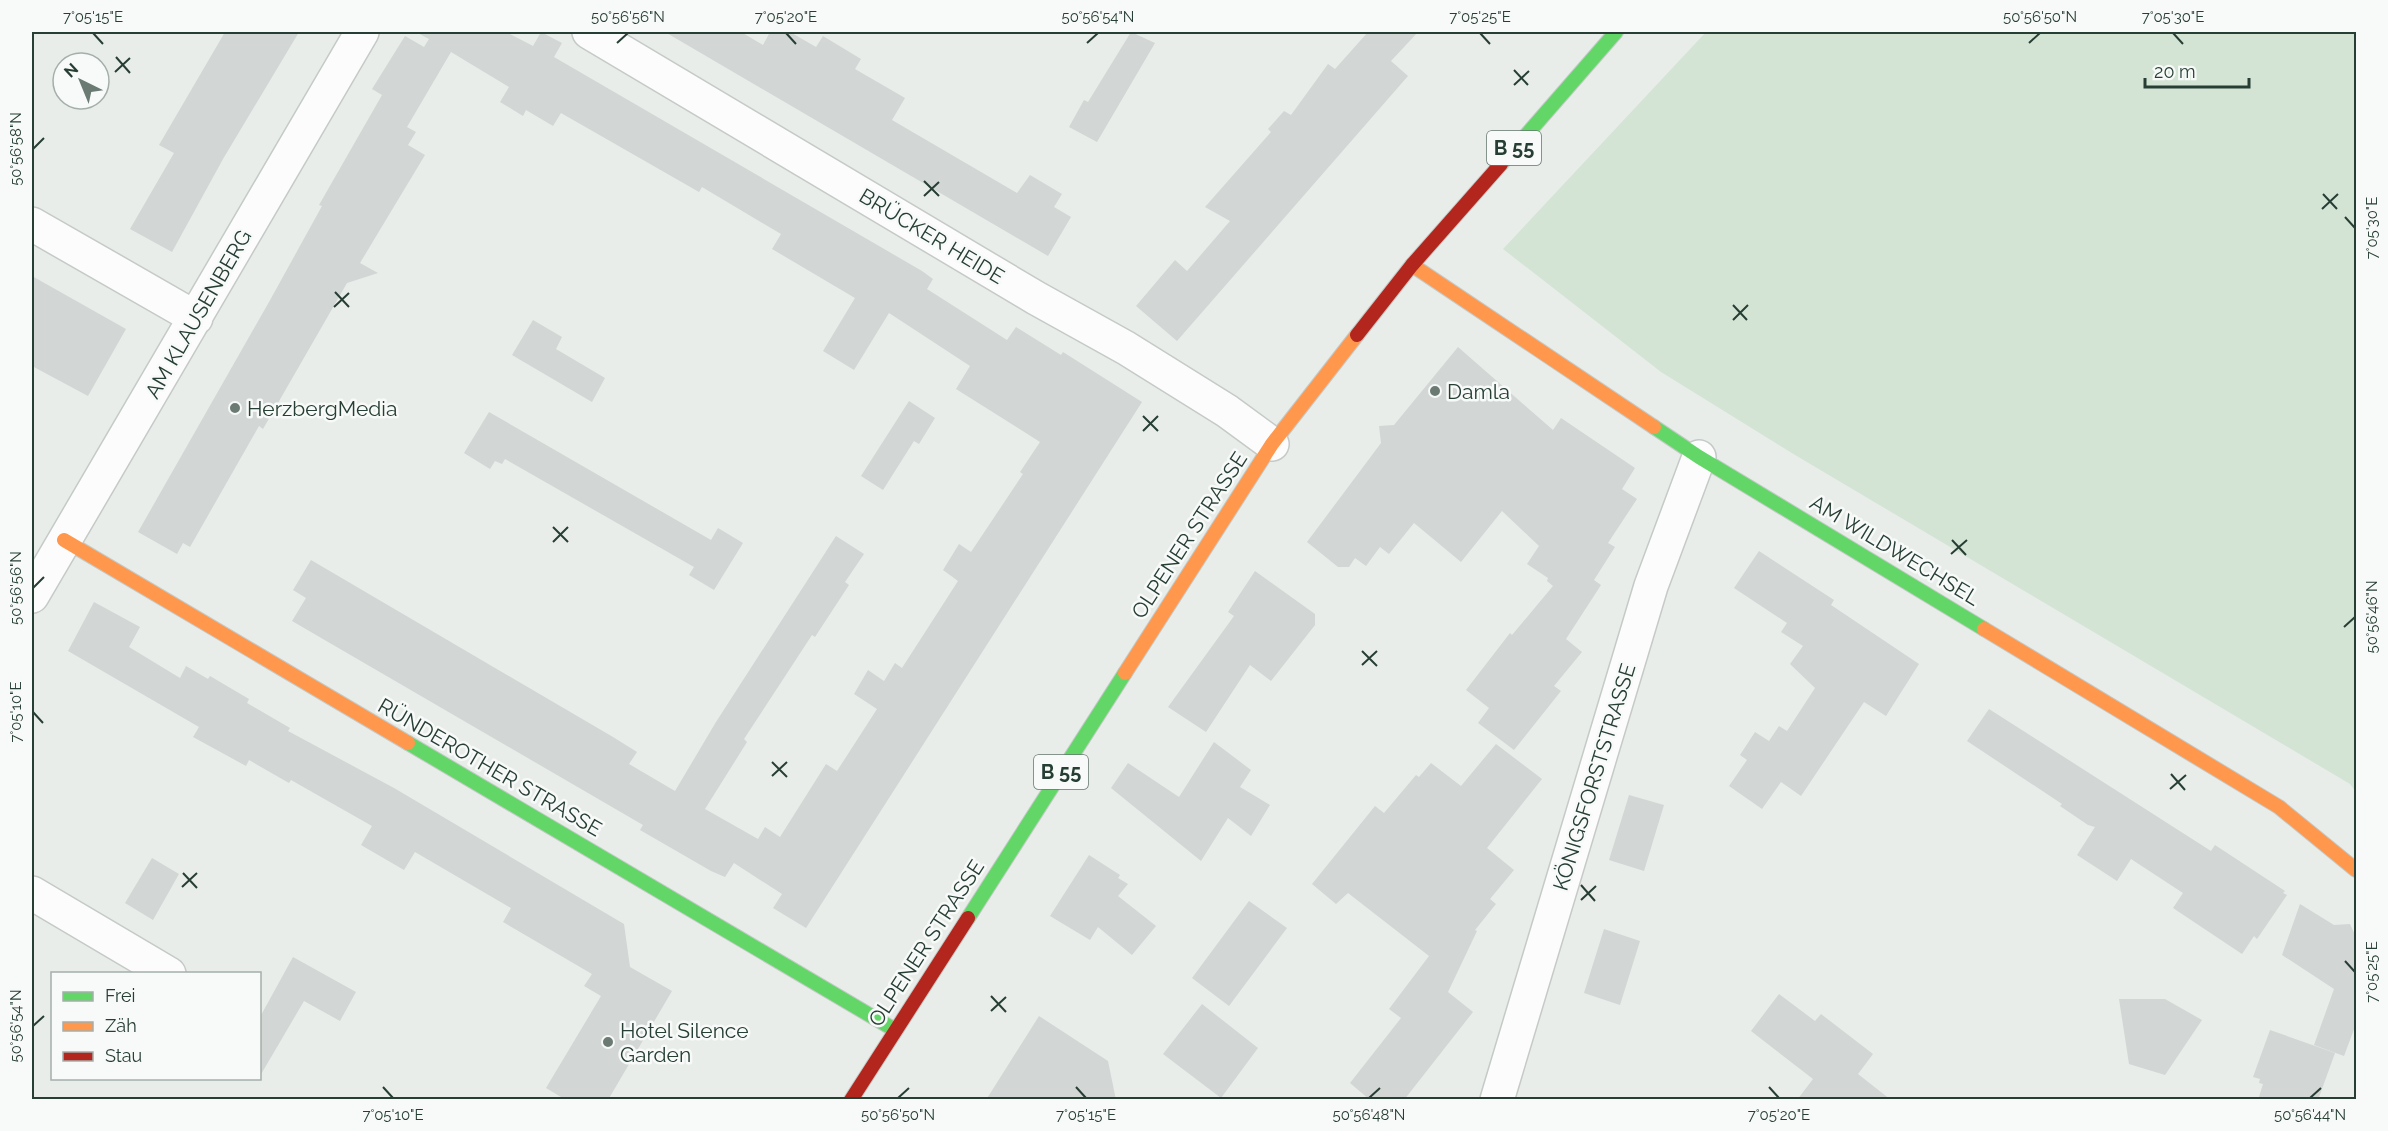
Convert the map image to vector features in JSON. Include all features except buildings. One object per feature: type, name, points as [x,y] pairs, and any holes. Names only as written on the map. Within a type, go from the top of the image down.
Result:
[{"type":"street","name":"AM KLAUSENBERG","points":[[32,596],[362,32]]},
{"type":"street","name":"BRÜCKER HEIDE","points":[[590,32],[1036,298],[1126,348],[1227,411],[1272,444]]},
{"type":"street","name":"OLPENER STRASSE","points":[[851,1100],[1272,444],[1412,265],[1616,32]]},
{"type":"street","points":[[32,224],[196,318]]},
{"type":"street","name":"AM WILDWECHSEL","points":[[1412,265],[1700,457],[2279,807],[2356,870]]},
{"type":"street","name":"KÖNIGSFORSTSTRASSE","points":[[1497,1100],[1651,586],[1700,457]]},
{"type":"street","name":"RÜNDEROTHER STRASSE","points":[[64,540],[895,1030]]},
{"type":"street","points":[[32,893],[166,972]]},
{"type":"green space","points":[[1706,32],[2356,32],[2356,792],[2350,784],[1795,455],[1661,372],[1503,249]]},
{"type":"traffic: fast","points":[[1501,164],[1616,32]]},
{"type":"traffic: fast","points":[[1654,427],[1699,457],[1984,629]]},
{"type":"traffic: fast","points":[[968,918],[1125,673]]},
{"type":"traffic: fast","points":[[408,743],[895,1030]]},
{"type":"traffic: slow","points":[[1412,265],[1654,427]]},
{"type":"traffic: slow","points":[[1125,673],[1272,444],[1357,335]]},
{"type":"traffic: slow","points":[[64,540],[408,743]]},
{"type":"traffic: slow","points":[[1984,629],[2279,807],[2356,870]]},
{"type":"traffic: jam","points":[[1357,335],[1412,265],[1501,164]]},
{"type":"traffic: jam","points":[[851,1100],[968,918]]},
{"type":"place","name":"Damla","points":[[1435,391]]},
{"type":"place","name":"HerzbergMedia","points":[[235,408]]},
{"type":"place","name":"Hotel Silence Garden","points":[[608,1042]]}]
